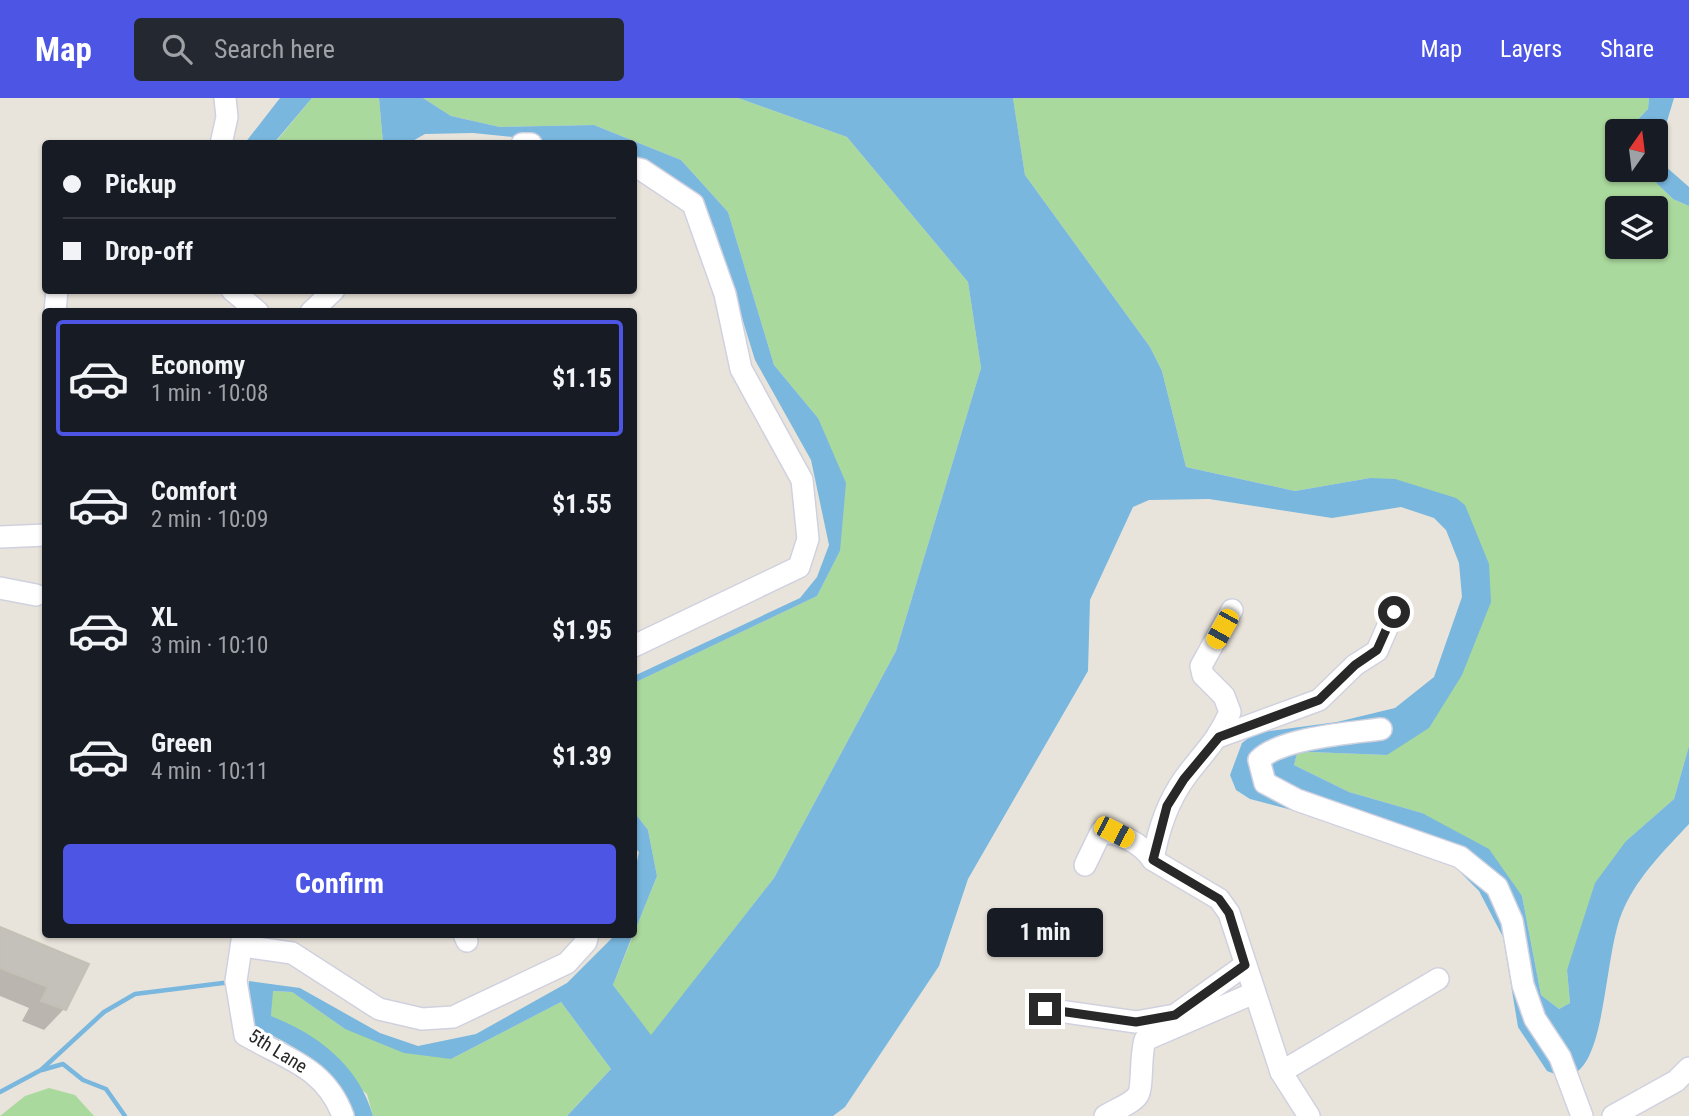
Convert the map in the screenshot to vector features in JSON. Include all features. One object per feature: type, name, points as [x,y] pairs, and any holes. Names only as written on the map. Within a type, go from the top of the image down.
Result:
[{"type":"street","points":[[222,140],[227,117],[225,98]]},
{"type":"street","points":[[637,169],[694,204],[725,294],[741,369],[802,481],[808,525],[808,540],[799,567],[637,645]]},
{"type":"street","points":[[237,294],[253,308]]},
{"type":"street","points":[[315,308],[330,294]]},
{"type":"street","points":[[0,537],[42,535]]},
{"type":"street","points":[[0,588],[36,595]]},
{"type":"street","points":[[1153,860],[1167,806],[1184,779],[1219,737],[1230,712],[1224,696],[1203,675],[1201,666],[1232,610]]},
{"type":"street","points":[[1219,737],[1319,700],[1355,665],[1377,650],[1394,612]]},
{"type":"street","points":[[1381,729],[1303,741],[1265,754],[1259,760],[1265,783],[1297,800],[1460,857],[1497,887],[1512,921],[1523,985],[1531,1008],[1560,1057],[1582,1116]]},
{"type":"street","points":[[1085,865],[1101,832],[1114,832],[1145,848],[1153,860],[1219,899],[1229,913],[1281,1072],[1309,1116]]},
{"type":"street","points":[[243,940],[292,953],[379,1009],[422,1019],[453,1017],[567,962],[586,942],[586,938]]},
{"type":"street","name":"5th Lane","points":[[243,940],[236,981],[245,1035],[309,1069],[335,1095],[343,1116]]},
{"type":"street","points":[[1045,1009],[1136,1022],[1175,1015],[1245,965]]},
{"type":"street","points":[[1281,1072],[1438,979]]},
{"type":"street","points":[[1105,1116],[1137,1097],[1140,1088],[1140,1055],[1145,1040],[1254,993]]},
{"type":"street","points":[[1613,1116],[1685,1081]]},
{"type":"green space","points":[[312,98],[379,98],[383,140],[277,140]]},
{"type":"green space","points":[[423,98],[738,98],[847,137],[968,282],[981,368],[896,651],[774,878],[651,1036],[613,985],[632,938],[637,938],[637,926],[657,876],[648,830],[637,816],[637,682],[817,596],[840,551],[818,418],[774,365],[728,212],[681,160],[637,140],[594,125],[500,127],[451,116]]},
{"type":"green space","points":[[1013,98],[1649,98],[1648,109],[1638,119],[1605,119],[1605,182],[1655,182],[1673,199],[1689,206],[1689,746],[1674,799],[1626,841],[1567,970],[1570,1003],[1559,1009],[1541,995],[1522,896],[1422,813],[1349,792],[1294,765],[1297,754],[1310,752],[1387,755],[1462,675],[1465,505],[1370,478],[1295,491],[1186,467],[1162,371],[1150,347],[1025,175]]},
{"type":"green space","points":[[272,991],[292,992],[345,1029],[451,1059],[561,1002],[611,1069],[567,1116],[373,1116],[367,1094],[271,1016]]},
{"type":"green space","points":[[49,1088],[75,1095],[94,1116],[0,1116],[25,1096]]},
{"type":"water","points":[[280,98],[312,98],[277,140],[247,140]]},
{"type":"water","points":[[379,98],[423,98],[451,116],[500,127],[594,125],[631,140],[541,140],[473,133],[425,134],[414,140],[383,140]]},
{"type":"water","points":[[738,98],[1013,98],[1025,175],[1150,347],[1162,371],[1186,467],[1295,491],[1370,478],[1395,479],[1456,498],[1465,505],[1489,564],[1491,602],[1462,675],[1429,728],[1387,755],[1310,752],[1297,754],[1294,765],[1349,792],[1422,813],[1489,849],[1522,896],[1541,995],[1559,1009],[1570,1003],[1567,970],[1595,883],[1626,841],[1674,799],[1689,746],[1689,824],[1645,874],[1624,908],[1613,947],[1595,1041],[1588,1059],[1578,1071],[1563,1077],[1547,1071],[1518,1027],[1503,937],[1479,891],[1455,867],[1390,836],[1250,799],[1236,790],[1230,775],[1242,743],[1255,733],[1337,722],[1395,708],[1434,677],[1462,597],[1459,563],[1446,530],[1434,518],[1401,507],[1332,518],[1209,499],[1149,500],[1133,507],[1090,600],[1088,671],[968,879],[939,966],[845,1107],[833,1116],[567,1116],[611,1069],[561,1002],[451,1059],[404,1053],[345,1029],[292,992],[273,991],[271,1016],[305,1033],[335,1054],[358,1082],[373,1116],[341,1116],[336,1096],[318,1067],[293,1046],[244,1021],[249,981],[300,988],[380,1033],[418,1046],[476,1034],[567,983],[612,938],[631,938],[613,985],[651,1035],[774,878],[896,651],[981,368],[968,282],[847,137]]},
{"type":"water","points":[[1649,98],[1674,98],[1668,119],[1638,119],[1648,109]]},
{"type":"water","points":[[637,142],[681,160],[728,212],[774,365],[818,418],[846,483],[840,551],[817,596],[637,682],[637,675],[800,598],[817,577],[829,545],[811,460],[755,360],[714,227],[686,190],[637,162]]},
{"type":"water","points":[[1668,169],[1689,187],[1689,206],[1673,199],[1655,182],[1668,182]]},
{"type":"water","points":[[637,816],[648,830],[657,876],[637,926],[637,861]]},
{"type":"building","points":[[0,927],[89,964],[66,1010],[41,1001],[48,987],[0,968]]},
{"type":"waterway","points":[[0,1092],[41,1070],[104,1012],[135,994],[231,982]]},
{"type":"waterway","points":[[42,1070],[63,1064],[83,1080],[106,1089],[125,1116]]},
{"type":"route","points":[[1045,1009],[1136,1022],[1175,1015],[1245,965],[1229,913],[1219,899],[1153,860],[1167,806],[1184,779],[1219,737],[1319,700],[1355,665],[1377,650],[1394,612]]}]
